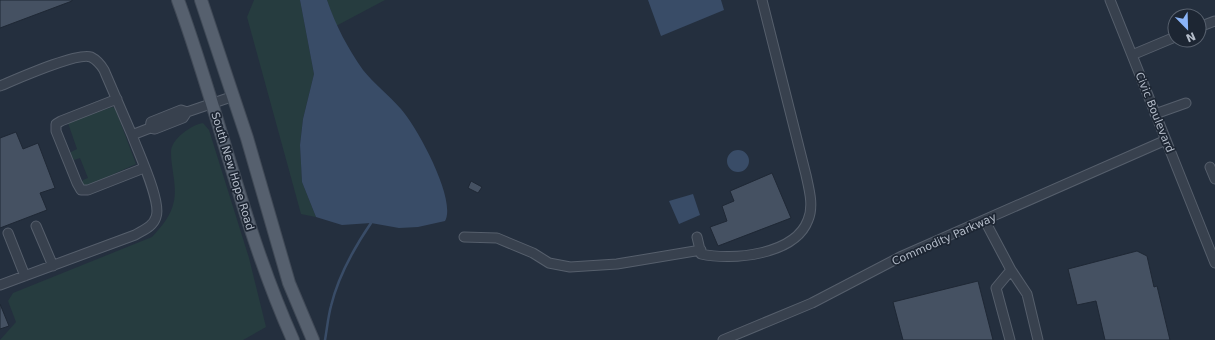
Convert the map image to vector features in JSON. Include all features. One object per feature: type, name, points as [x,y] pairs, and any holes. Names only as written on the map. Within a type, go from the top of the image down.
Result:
[{"type":"main road","name":"South New Hope Road","points":[[178,0],[197,53],[265,272],[293,340]]},
{"type":"main road","name":"South New Hope Road","points":[[201,0],[234,96],[289,283],[312,340]]},
{"type":"street","points":[[697,238],[702,254],[718,258],[759,253],[787,245],[797,237],[808,220],[811,202],[807,182],[762,0]]},
{"type":"street","name":"Civic Boulevard","points":[[1110,0],[1215,263]]},
{"type":"street","points":[[1132,55],[1167,40]]},
{"type":"street","points":[[0,86],[80,57],[90,57],[98,62],[104,70],[117,99],[157,202],[156,218],[151,226],[135,235],[0,285]]},
{"type":"street","points":[[132,135],[150,128],[151,122],[181,110],[187,112],[234,96]]},
{"type":"street","points":[[117,99],[62,120],[56,124],[56,130],[81,190],[88,190],[144,168]]},
{"type":"street","points":[[1155,114],[1186,103]]},
{"type":"street","name":"Commodity Parkway","points":[[722,340],[812,303],[902,256],[985,221],[1166,140]]},
{"type":"street","points":[[1210,167],[1215,179]]},
{"type":"street","points":[[985,221],[1011,270],[1027,294],[1038,340]]},
{"type":"street","points":[[36,226],[52,266]]},
{"type":"street","points":[[8,233],[25,276]]},
{"type":"street","points":[[464,238],[497,238],[533,253],[549,263],[570,267],[617,264],[701,250]]},
{"type":"street","points":[[1010,340],[996,288],[1011,270]]},
{"type":"green space","points":[[254,0],[300,0],[314,74],[303,119],[300,144],[302,182],[316,217],[301,214],[247,17]]},
{"type":"green space","points":[[327,0],[385,0],[336,26]]},
{"type":"green space","points":[[112,107],[115,108],[136,164],[89,185],[84,185],[82,183],[83,180],[88,178],[80,158],[74,160],[70,155],[71,152],[77,149],[68,123]]},
{"type":"green space","points":[[203,123],[209,130],[249,258],[266,327],[243,340],[0,340],[16,322],[8,301],[13,293],[152,237],[163,225],[173,206],[175,189],[171,152],[174,142],[182,133],[198,124]]},
{"type":"water","points":[[300,0],[327,0],[342,36],[363,70],[408,118],[434,164],[441,181],[447,211],[445,221],[418,227],[399,228],[371,223],[342,225],[316,217],[302,182],[300,145],[303,119],[314,74]]},
{"type":"water","points":[[648,0],[721,0],[724,10],[661,36]]},
{"type":"water","points":[[738,150],[746,153],[749,161],[746,169],[738,172],[730,169],[727,161],[730,153]]},
{"type":"water","points":[[693,194],[700,215],[679,224],[669,201]]},
{"type":"building","points":[[0,0],[72,0],[72,1],[0,28]]},
{"type":"building","points":[[16,132],[23,149],[38,143],[55,188],[40,193],[47,210],[0,228],[0,138]]},
{"type":"building","points":[[772,173],[791,218],[718,246],[710,227],[727,221],[722,206],[734,201],[730,191]]},
{"type":"building","points":[[471,181],[482,187],[478,193],[468,188]]},
{"type":"building","points":[[1137,251],[1147,256],[1154,287],[1157,286],[1170,340],[1105,340],[1096,301],[1077,305],[1068,269]]},
{"type":"building","points":[[978,281],[993,340],[903,340],[893,302]]},
{"type":"building","points":[[0,304],[9,326],[0,329]]},
{"type":"waterway","points":[[325,340],[330,310],[338,284],[353,253],[371,223]]}]
